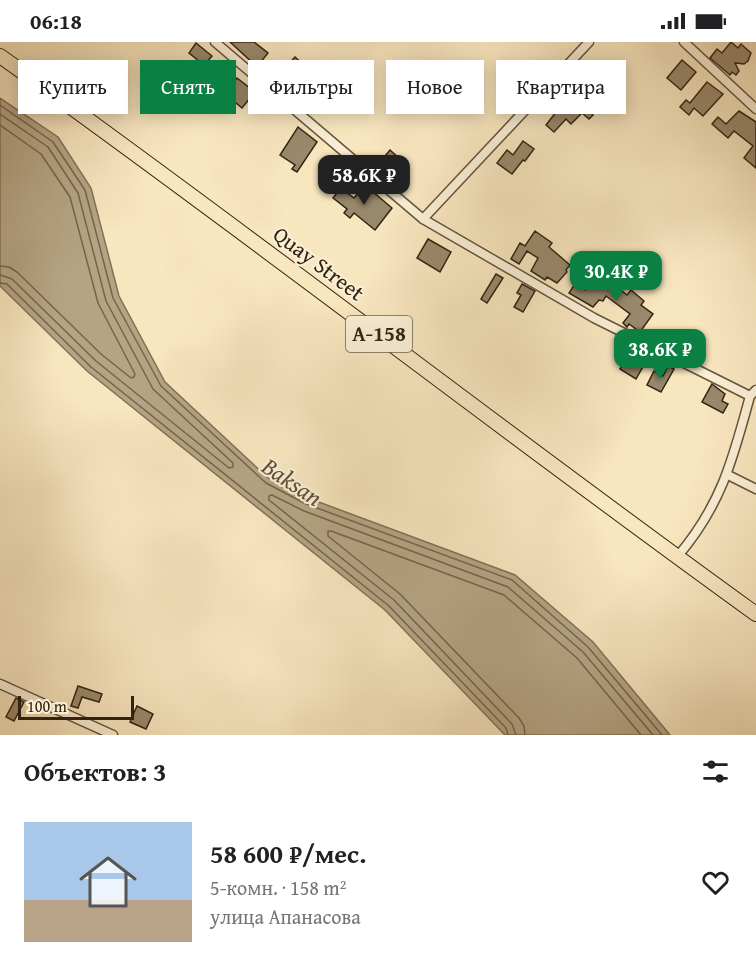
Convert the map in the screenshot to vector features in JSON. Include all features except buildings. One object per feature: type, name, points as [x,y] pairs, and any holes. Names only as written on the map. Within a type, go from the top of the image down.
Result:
[{"type":"main road","name":"Quay Street","points":[[0,56],[440,379],[597,500],[756,615]]},
{"type":"street","points":[[215,42],[423,219],[594,318],[753,393],[728,475],[700,528],[677,557]]},
{"type":"street","points":[[423,219],[588,42]]},
{"type":"street","points":[[684,42],[756,109]]},
{"type":"street","points":[[728,475],[756,489]]},
{"type":"street","points":[[0,684],[113,735]]},
{"type":"water","points":[[0,98],[18,110],[18,114],[24,114],[58,137],[91,188],[119,296],[165,382],[268,478],[308,498],[515,575],[593,642],[670,735],[505,735],[385,610],[87,371],[0,286]]},
{"type":"water label","name":"Baksan","points":[[292,482]]}]
